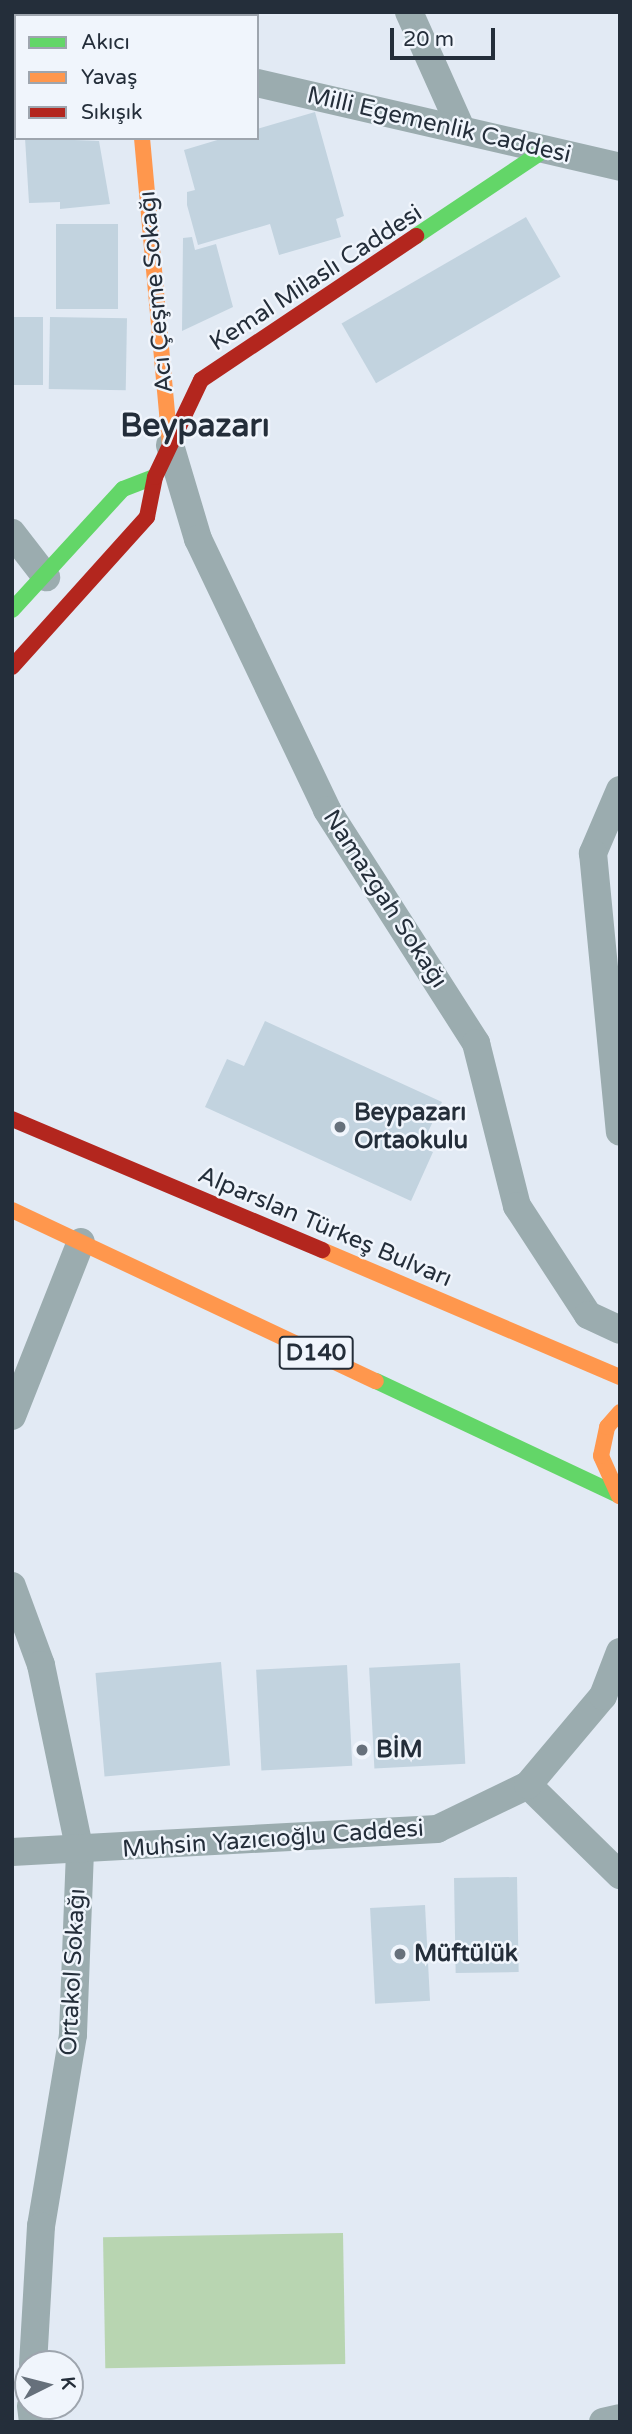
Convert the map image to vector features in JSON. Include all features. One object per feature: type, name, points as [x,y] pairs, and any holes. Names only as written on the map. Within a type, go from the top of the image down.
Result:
[{"type":"main road","name":"Acı Çeşme Sokağı","points":[[142,140],[170,445]]},
{"type":"main road","name":"Kemal Milaslı Caddesi","points":[[12,667],[146,517],[155,477],[201,380],[543,151]]},
{"type":"main road","points":[[12,610],[46,577],[123,489],[155,477]]},
{"type":"main road","name":"Alparslan Türkeş Bulvarı","points":[[12,1119],[620,1377]]},
{"type":"main road","name":"D140","points":[[12,1210],[620,1496]]},
{"type":"main road","points":[[620,1412],[607,1427],[601,1456],[620,1496]]},
{"type":"street","points":[[409,12],[460,126]]},
{"type":"street","name":"Milli Egemenlik Caddesi","points":[[259,83],[460,126],[543,151],[620,167]]},
{"type":"street","name":"Namazgah Sokağı","points":[[170,445],[198,539],[321,798],[476,1043],[517,1206],[588,1315],[620,1330]]},
{"type":"street","points":[[12,533],[46,577]]},
{"type":"street","points":[[620,790],[593,853],[620,1132]]},
{"type":"street","points":[[12,1416],[81,1242]]},
{"type":"street","name":"Ortakol Sokağı","points":[[12,1586],[41,1665],[80,1851],[73,2035],[41,2226],[34,2350]]},
{"type":"street","name":"Muhsin Yazıcıoğlu Caddesi","points":[[12,1852],[80,1851],[436,1829],[528,1785],[603,1696],[620,1652]]},
{"type":"street","points":[[528,1785],[620,1875]]},
{"type":"street","points":[[603,2422],[620,2418]]},
{"type":"green space","points":[[343,2233],[345,2364],[105,2368],[103,2237]]},
{"type":"building","points":[[12,12],[15,14],[12,96]]},
{"type":"building","points":[[315,112],[344,216],[336,219],[341,237],[279,255],[270,224],[198,245],[187,205],[187,192],[195,190],[184,150],[217,140],[259,140],[259,128]]},
{"type":"building","points":[[25,140],[99,141],[110,204],[60,209],[60,202],[29,203]]},
{"type":"building","points":[[526,217],[560,277],[376,383],[342,324]]},
{"type":"building","points":[[56,224],[118,224],[118,309],[56,309]]},
{"type":"building","points":[[192,237],[195,250],[216,244],[233,307],[182,331],[183,238]]},
{"type":"building","points":[[12,317],[43,317],[43,385],[12,385]]},
{"type":"building","points":[[50,317],[127,318],[126,390],[49,389]]},
{"type":"building","name":"Beypazarı Ortaokulu","points":[[265,1021],[442,1102],[421,1147],[433,1152],[411,1201],[205,1107],[227,1059],[244,1066]]},
{"type":"building","points":[[221,1662],[230,1766],[105,1777],[95,1673]]},
{"type":"building","points":[[460,1663],[465,1764],[374,1769],[369,1668]]},
{"type":"building","points":[[347,1665],[352,1766],[261,1771],[256,1670]]},
{"type":"building","points":[[517,1877],[519,1972],[456,1973],[454,1878]]},
{"type":"building","name":"Müftülük","points":[[425,1905],[430,2001],[375,2004],[370,1908]]},
{"type":"traffic: fast","points":[[416,236],[543,151]]},
{"type":"traffic: fast","points":[[12,610],[123,489],[155,477]]},
{"type":"traffic: fast","points":[[376,1381],[620,1496]]},
{"type":"traffic: slow","points":[[142,140],[170,445]]},
{"type":"traffic: slow","points":[[12,1210],[376,1381]]},
{"type":"traffic: slow","points":[[322,1250],[620,1377]]},
{"type":"traffic: slow","points":[[619,1496],[601,1456],[607,1427],[620,1412]]},
{"type":"traffic: jam","points":[[12,667],[147,517],[155,477],[201,380],[416,236]]},
{"type":"traffic: jam","points":[[12,1119],[322,1250]]},
{"type":"place","name":"Beypazarı Ortaokulu","points":[[340,1127]]},
{"type":"place","name":"BİM","points":[[362,1750]]},
{"type":"place","name":"Müftülük","points":[[400,1954]]},
{"type":"district","name":"Beypazarı","points":[[195,426]]}]
